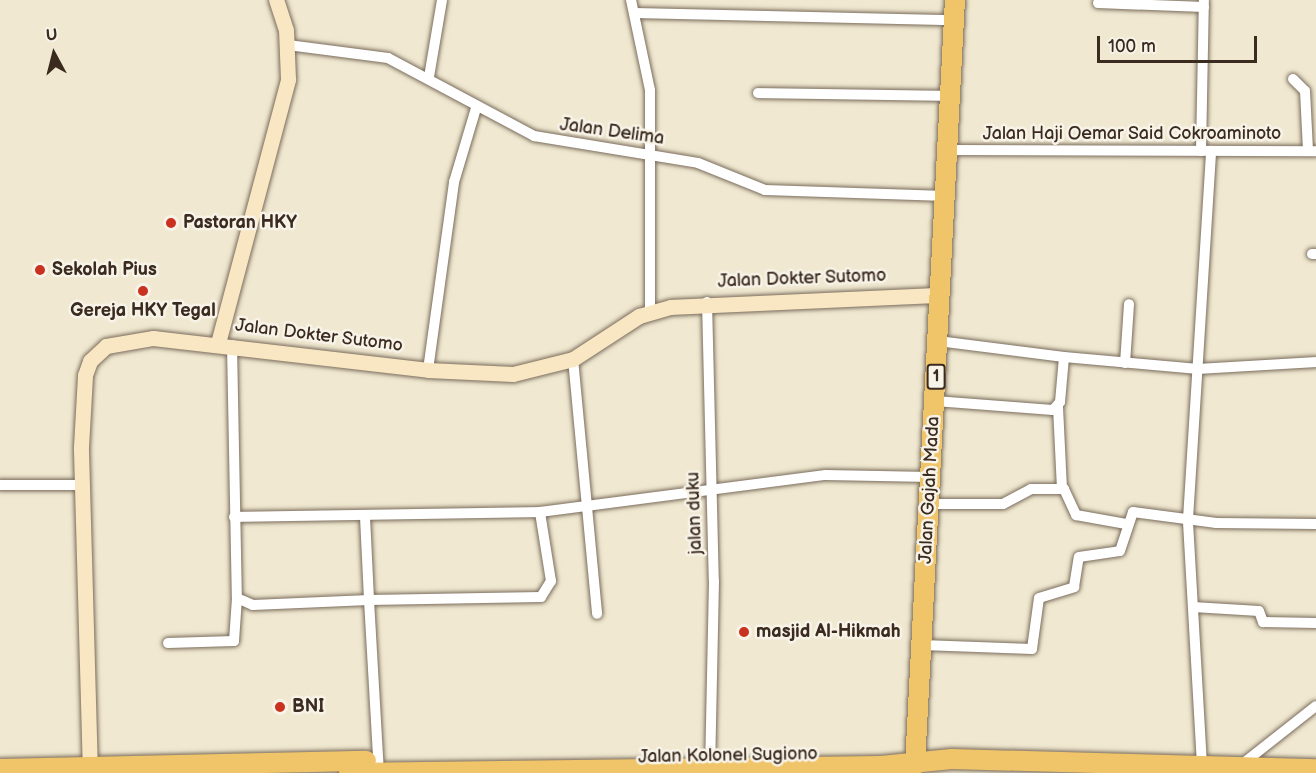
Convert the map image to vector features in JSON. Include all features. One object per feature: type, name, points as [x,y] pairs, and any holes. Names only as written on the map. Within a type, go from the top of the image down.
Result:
[{"type":"highway","name":"Jalan Gajah Mada","points":[[927,762],[922,645],[955,0]]},
{"type":"highway","points":[[0,769],[674,766],[710,762],[881,764],[927,762],[1202,765],[1240,770],[1316,770]]},
{"type":"highway","points":[[349,773],[379,766]]},
{"type":"main road","points":[[225,344],[283,102],[288,45],[276,0]]},
{"type":"main road","name":"Jalan Dokter Sutomo","points":[[90,770],[83,485],[85,375],[95,354],[129,339],[225,344],[428,370],[513,374],[573,359],[650,311],[707,303],[940,295]]},
{"type":"street","points":[[429,77],[442,0]]},
{"type":"street","points":[[631,0],[650,90],[652,155],[650,311]]},
{"type":"street","points":[[1098,3],[1204,4],[1206,151],[1198,369],[1188,519],[1202,765]]},
{"type":"street","points":[[635,13],[954,20]]},
{"type":"street","name":"Jalan Delima","points":[[288,45],[379,56],[429,77],[476,108],[534,136],[698,163],[765,189],[946,196]]},
{"type":"street","points":[[1293,79],[1305,91],[1312,151]]},
{"type":"street","points":[[758,93],[951,96]]},
{"type":"street","points":[[428,370],[454,182],[476,108]]},
{"type":"street","name":"Jalan Haji Oemar Said Cokroaminoto","points":[[949,145],[956,150],[1312,151]]},
{"type":"street","name":"jalan duku","points":[[707,303],[711,494],[710,762]]},
{"type":"street","points":[[1125,363],[1129,304]]},
{"type":"street","points":[[938,341],[1064,357],[1198,369],[1316,362]]},
{"type":"street","points":[[168,643],[234,641],[237,598],[225,344]]},
{"type":"street","points":[[1062,489],[1058,407],[1064,357]]},
{"type":"street","points":[[573,359],[584,508],[597,614]]},
{"type":"street","points":[[934,401],[1058,407]]},
{"type":"street","points":[[234,517],[365,517],[540,512],[711,494],[826,475],[931,477]]},
{"type":"street","points":[[0,485],[83,485]]},
{"type":"street","points":[[930,504],[1003,504],[1031,489],[1062,489],[1070,494],[1076,515],[1126,524]]},
{"type":"street","points":[[237,598],[253,604],[545,596],[551,581],[540,512]]},
{"type":"street","points":[[922,645],[1032,649],[1039,598],[1074,587],[1079,557],[1120,551],[1126,524],[1132,512],[1188,519],[1316,524]]},
{"type":"street","points":[[365,517],[379,766]]},
{"type":"street","points":[[1193,607],[1258,610],[1263,622],[1316,622]]},
{"type":"street","points":[[1240,770],[1316,706]]},
{"type":"place","name":"Pastoran HKY","points":[[171,223]]},
{"type":"place","name":"Sekolah Pius","points":[[40,270]]},
{"type":"place","name":"Gereja HKY Tegal","points":[[143,291]]},
{"type":"place","name":"masjid Al-Hikmah","points":[[744,632]]},
{"type":"place","name":"BNI","points":[[280,707]]}]
